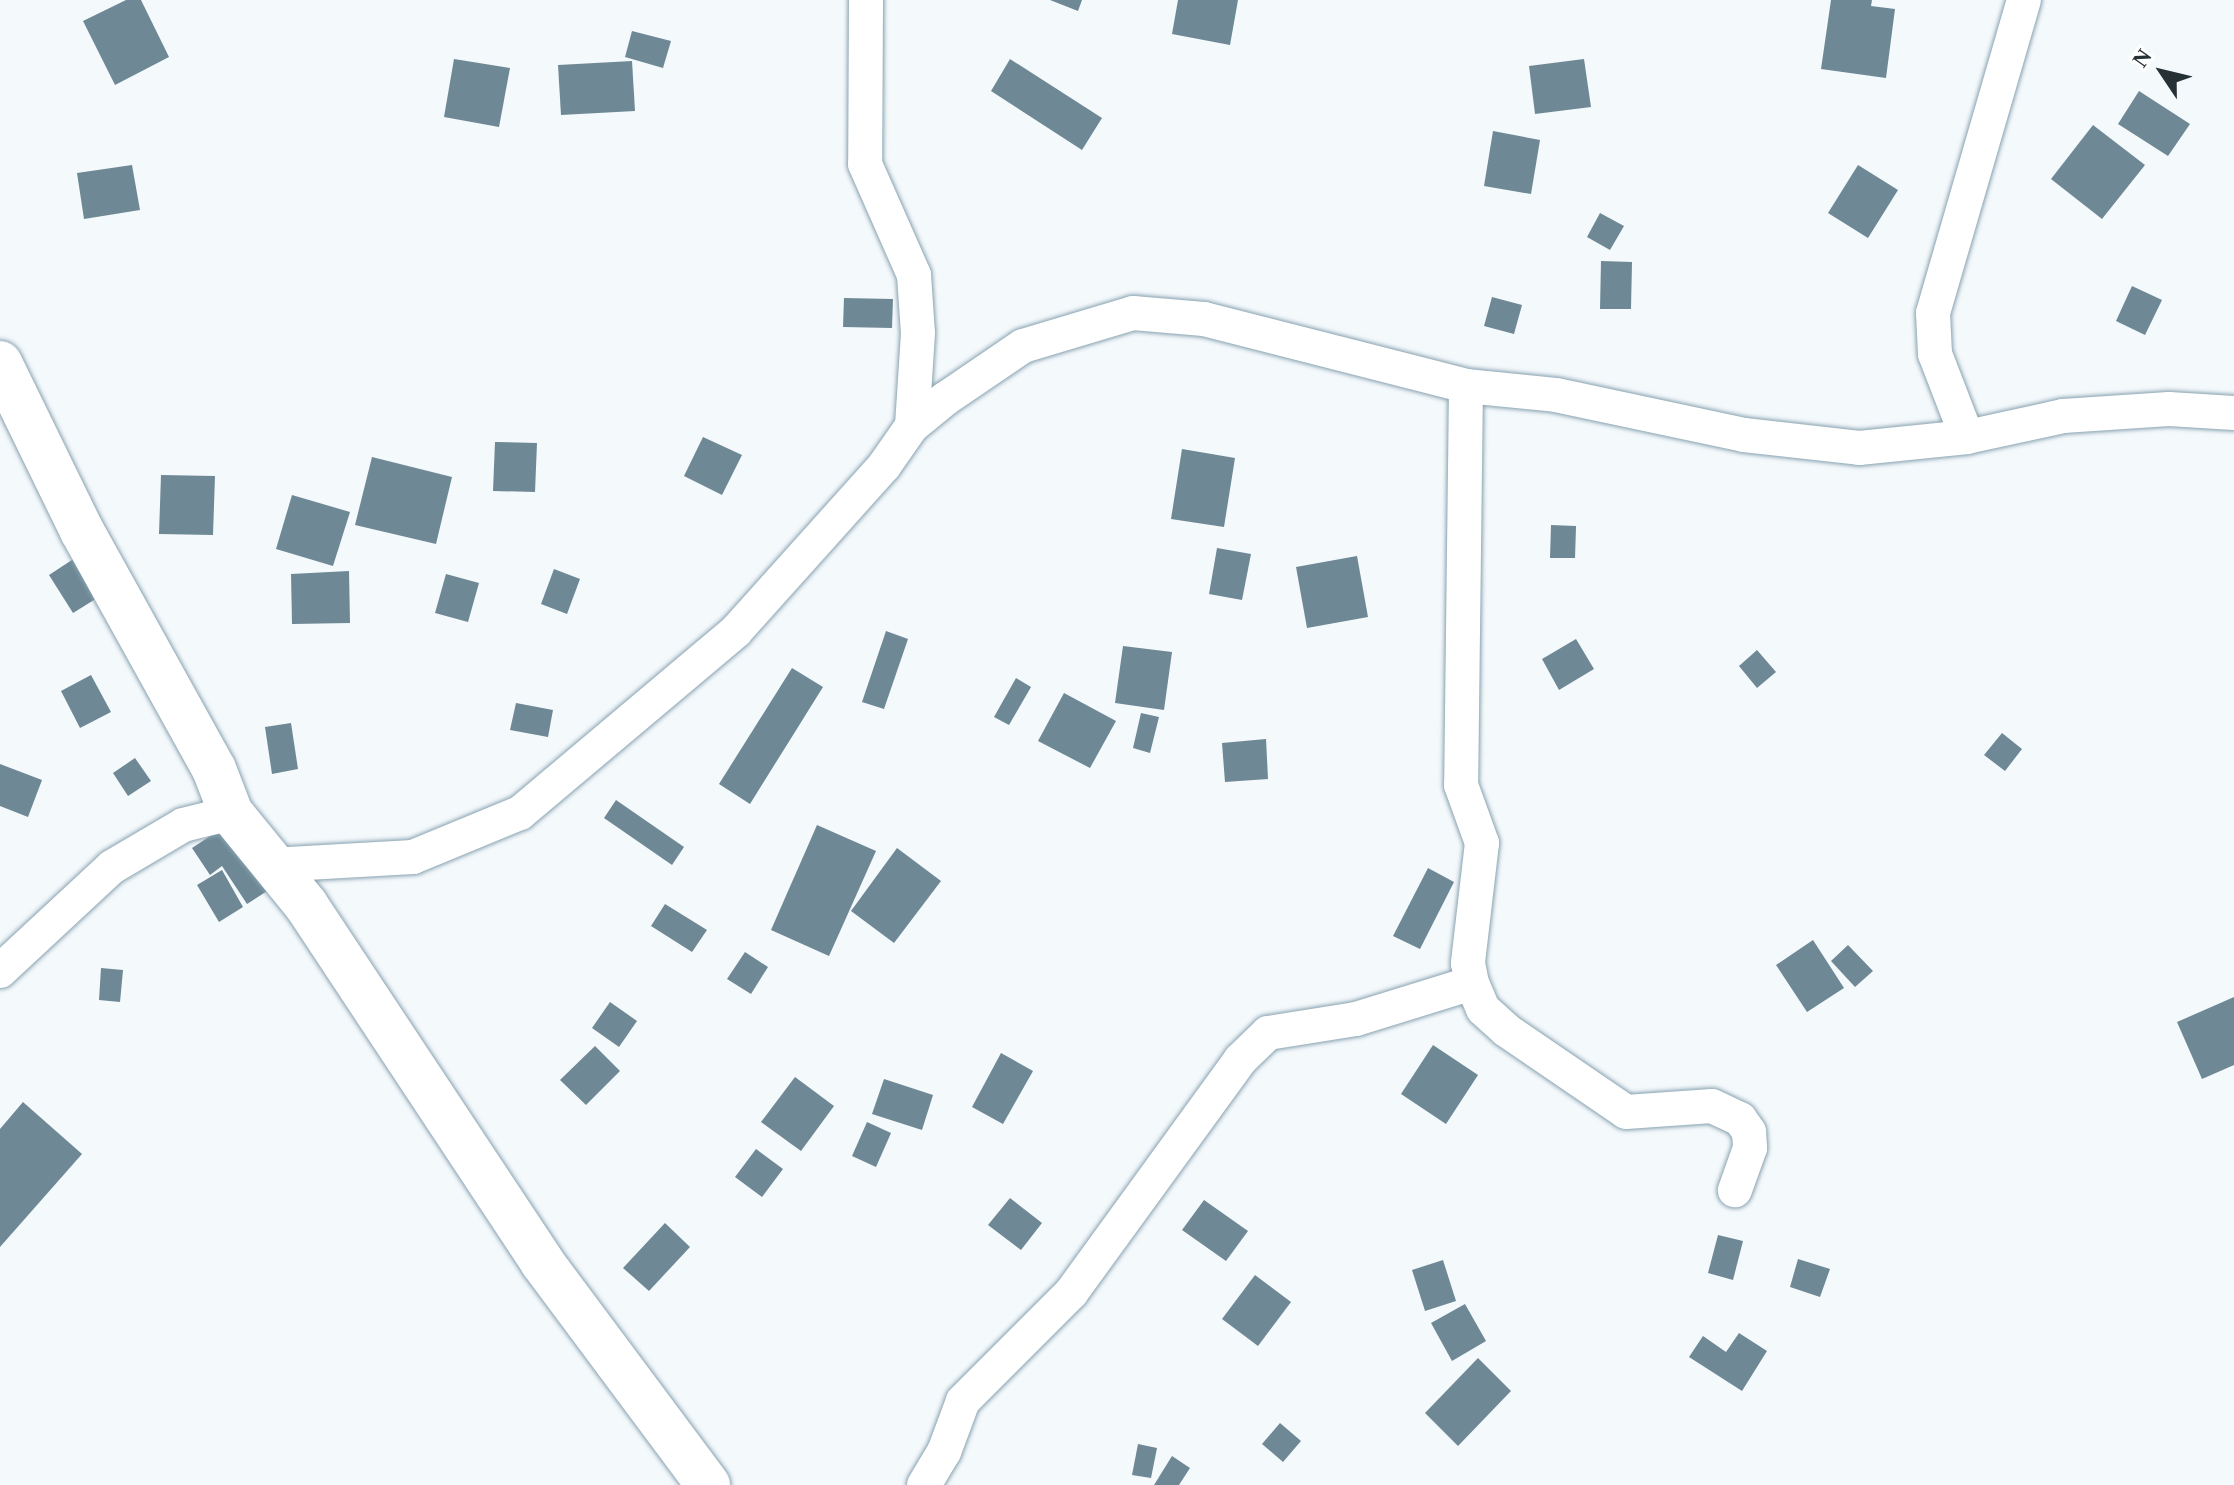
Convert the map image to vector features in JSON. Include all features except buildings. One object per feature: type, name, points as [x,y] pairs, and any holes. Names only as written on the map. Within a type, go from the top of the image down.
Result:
[{"type":"street","points":[[866,0],[865,164],[914,275],[918,333],[912,426]]},
{"type":"street","points":[[1967,437],[1935,354],[1933,313],[2024,0]]},
{"type":"street","points":[[271,865],[413,857],[520,813],[736,631],[874,478],[912,426],[1023,346],[1133,313],[1204,319],[1466,386],[1556,395],[1744,435],[1859,448],[1967,437],[2063,416],[2169,409],[2234,413]]},
{"type":"street","points":[[0,363],[82,531],[214,769],[231,813],[306,905],[542,1262],[708,1485]]},
{"type":"street","points":[[1466,386],[1461,785],[1482,843],[1468,963],[1472,983],[1483,1009],[1506,1030],[1626,1112],[1712,1106],[1740,1119],[1749,1132],[1750,1148],[1735,1190]]},
{"type":"street","points":[[0,971],[112,867],[183,825],[231,813]]},
{"type":"street","points":[[924,1485],[944,1452],[963,1401],[1071,1293],[1240,1060],[1268,1033],[1356,1019],[1472,983]]}]
